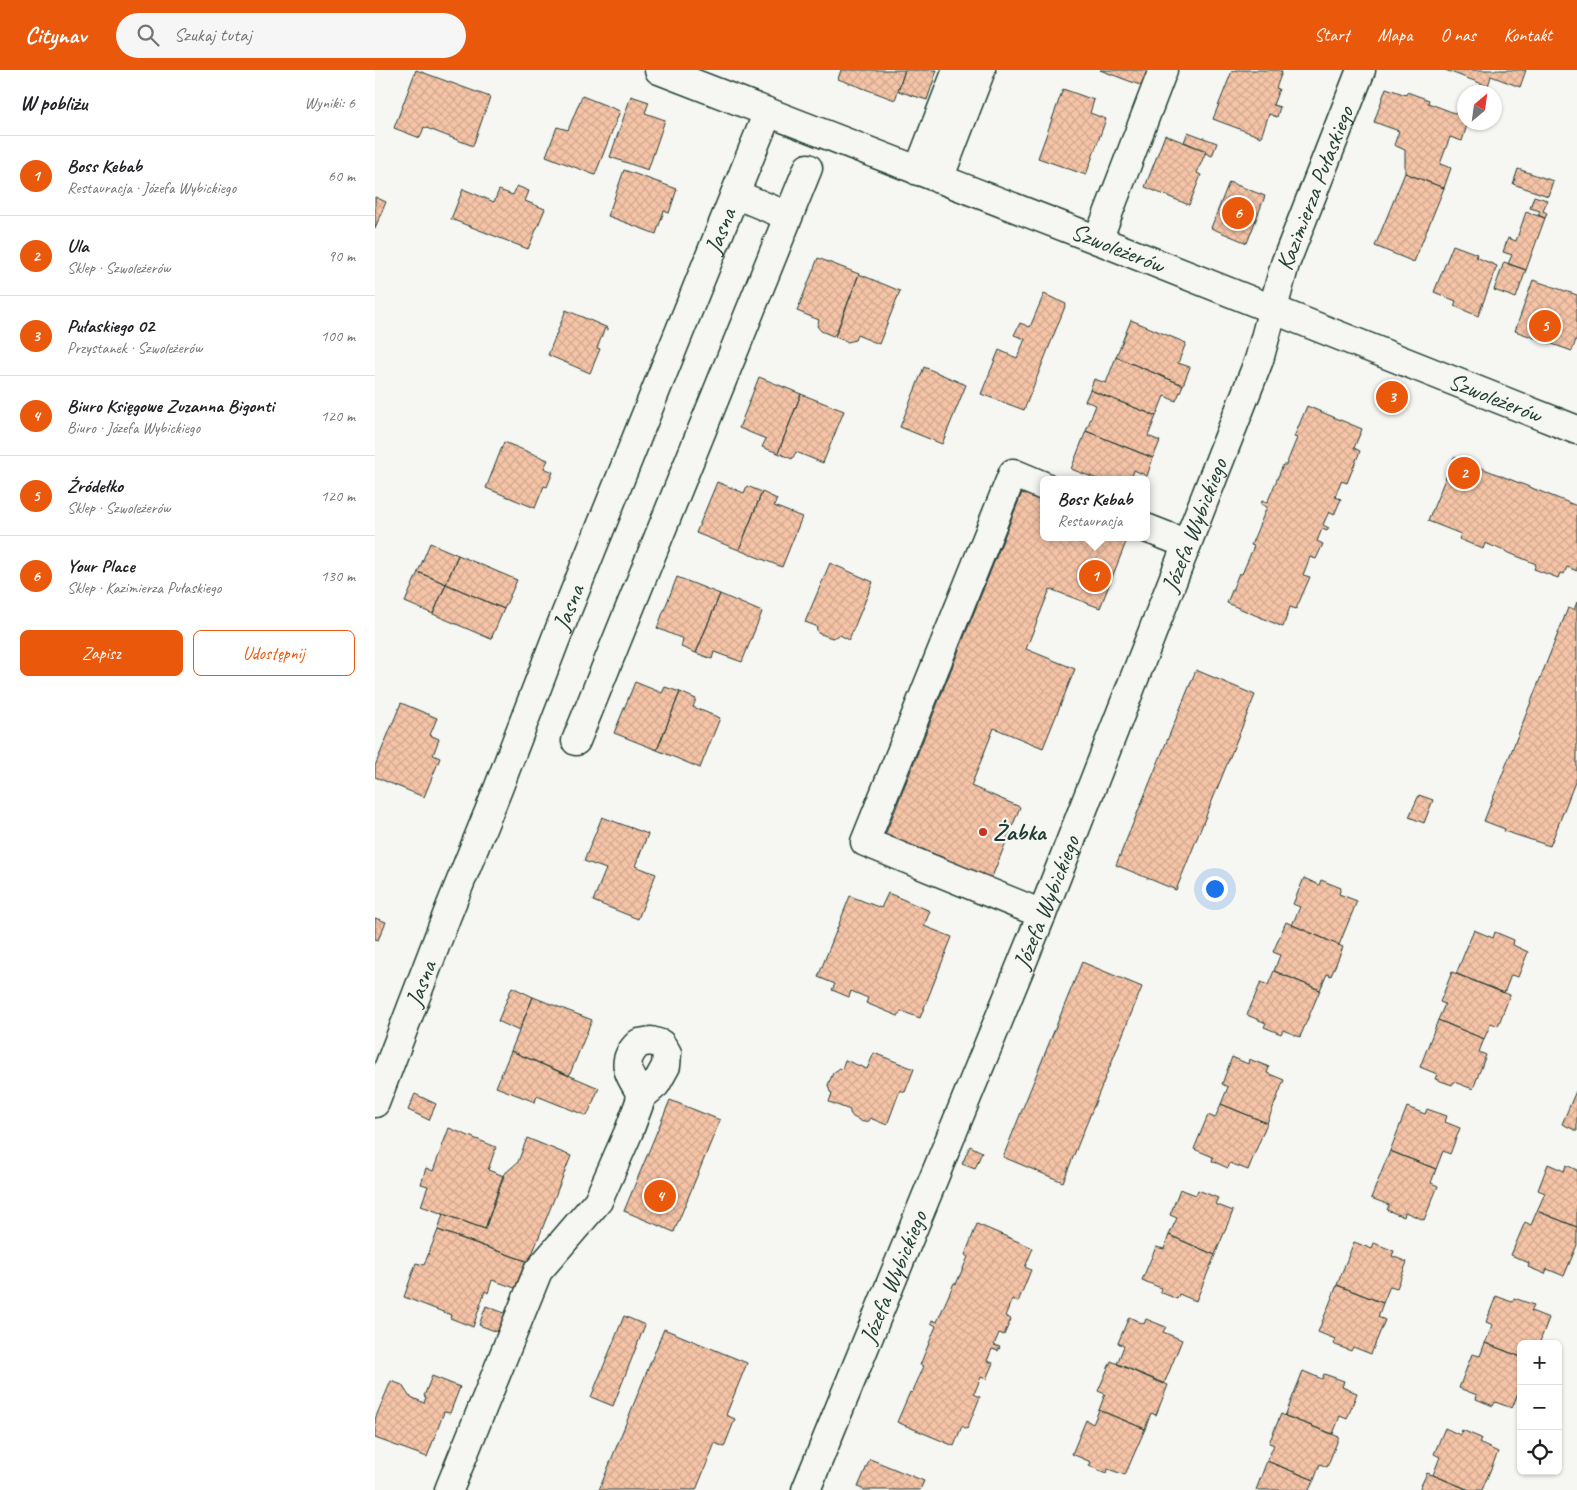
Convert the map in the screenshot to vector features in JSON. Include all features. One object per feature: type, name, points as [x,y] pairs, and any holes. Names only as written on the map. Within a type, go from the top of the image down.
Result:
[{"type":"street","name":"Szwoleżerów","points":[[659,70],[1098,240],[1577,430]]},
{"type":"street","points":[[929,175],[957,70]]},
{"type":"street","points":[[929,175],[981,70]]},
{"type":"street","points":[[1098,240],[1163,70]]},
{"type":"street","name":"Kazimierza Pułaskiego","points":[[1273,309],[1285,264],[1361,70]]},
{"type":"street","name":"Jasna","points":[[375,1103],[556,638],[768,112]]},
{"type":"street","points":[[576,741],[808,168]]},
{"type":"street","points":[[735,194],[788,216]]},
{"type":"street","name":"Józefa Wybickiego","points":[[806,1490],[1043,914],[1259,360],[1273,309]]},
{"type":"street","points":[[1040,484],[1013,473],[865,842],[1043,914]]},
{"type":"street","points":[[1150,530],[1187,544]]},
{"type":"street","points":[[449,1490],[538,1271],[598,1202],[642,1096]]},
{"type":"building","points":[[416,70],[490,97],[473,146],[424,127],[420,138],[394,128]]},
{"type":"building","points":[[841,70],[905,70],[895,100],[838,79]]},
{"type":"building","points":[[905,70],[937,70],[927,100],[898,91]]},
{"type":"building","points":[[1100,70],[1151,70],[1145,87]]},
{"type":"building","points":[[1235,70],[1278,70],[1282,72],[1276,88],[1279,89],[1273,105],[1280,107],[1277,117],[1269,114],[1261,137],[1213,119],[1232,71],[1234,72]]},
{"type":"building","points":[[1445,70],[1526,70],[1520,87],[1491,76],[1488,85]]},
{"type":"building","points":[[1386,88],[1406,95],[1407,92],[1429,100],[1428,103],[1457,114],[1457,130],[1465,130],[1462,141],[1450,137],[1440,164],[1451,168],[1444,188],[1405,173],[1405,150],[1394,145],[1399,131],[1374,122]]},
{"type":"building","points":[[1063,89],[1094,100],[1090,113],[1106,119],[1086,175],[1038,158]]},
{"type":"building","points":[[582,96],[620,111],[595,175],[546,156],[557,127],[568,130]]},
{"type":"building","points":[[631,96],[649,102],[645,113],[665,120],[648,170],[610,157]]},
{"type":"building","points":[[1188,132],[1217,143],[1212,156],[1205,153],[1206,151],[1184,142]]},
{"type":"building","points":[[1165,135],[1206,151],[1197,173],[1201,175],[1189,205],[1145,187]]},
{"type":"building","points":[[1518,169],[1553,181],[1548,196],[1513,184]]},
{"type":"building","points":[[624,170],[677,189],[669,213],[664,211],[656,234],[608,216]]},
{"type":"building","points":[[1405,173],[1444,188],[1414,262],[1375,246]]},
{"type":"building","points":[[1229,182],[1265,196],[1247,243],[1211,228]]},
{"type":"building","points":[[517,186],[529,191],[525,201],[545,209],[528,249],[451,219],[463,189],[494,202],[499,190],[513,195]]},
{"type":"building","points":[[1534,196],[1547,200],[1543,211],[1547,213],[1545,218],[1538,215],[1540,211],[1530,208]]},
{"type":"building","points":[[375,197],[386,202],[375,228]]},
{"type":"building","points":[[1526,212],[1545,218],[1526,270],[1508,264],[1512,255],[1503,252],[1508,238],[1516,241]]},
{"type":"building","points":[[1453,245],[1477,254],[1476,257],[1497,266],[1478,316],[1454,306],[1456,301],[1434,292]]},
{"type":"building","points":[[818,258],[859,274],[836,333],[833,336],[821,331],[817,326],[819,320],[797,311]]},
{"type":"building","points":[[1504,262],[1526,270],[1516,298],[1494,290]]},
{"type":"building","points":[[859,274],[900,291],[879,344],[857,335],[855,340],[848,342],[835,337]]},
{"type":"building","points":[[1533,280],[1577,295],[1577,337],[1572,351],[1515,331]]},
{"type":"building","points":[[1044,294],[1066,304],[1024,410],[981,394],[999,350],[1017,358],[1025,339],[1014,335],[1020,323],[1030,327]]},
{"type":"building","points":[[566,310],[608,328],[608,330],[605,328],[597,348],[600,349],[590,373],[548,355]]},
{"type":"building","points":[[1131,320],[1186,343],[1178,363],[1190,367],[1183,385],[1116,357]]},
{"type":"building","points":[[1116,357],[1183,385],[1176,401],[1164,396],[1156,416],[1090,390],[1094,379],[1106,383]]},
{"type":"building","points":[[924,367],[966,385],[942,444],[900,427]]},
{"type":"building","points":[[759,377],[801,394],[778,453],[762,447],[766,439],[739,428]]},
{"type":"building","points":[[1090,390],[1156,416],[1148,436],[1160,441],[1153,458],[1086,431],[1096,405],[1085,401]]},
{"type":"building","points":[[801,394],[844,411],[823,463],[796,452],[792,459],[778,453]]},
{"type":"building","points":[[1307,406],[1362,429],[1354,448],[1360,451],[1347,483],[1341,481],[1335,497],[1341,499],[1334,515],[1329,512],[1326,518],[1323,525],[1329,528],[1327,531],[1322,529],[1317,541],[1323,544],[1316,559],[1310,557],[1303,575],[1310,577],[1296,609],[1290,607],[1283,627],[1227,603],[1239,573],[1242,574],[1254,546],[1251,545],[1267,507],[1261,504],[1262,501],[1267,503],[1283,465],[1286,465],[1297,438],[1294,437]]},
{"type":"building","points":[[1086,431],[1153,458],[1147,476],[1134,470],[1132,476],[1089,476],[1071,469]]},
{"type":"building","points":[[504,442],[548,460],[544,468],[553,472],[547,487],[544,486],[535,508],[486,488]]},
{"type":"building","points":[[1454,457],[1577,506],[1577,571],[1567,567],[1564,574],[1560,573],[1558,578],[1534,569],[1536,564],[1485,543],[1483,549],[1459,539],[1461,534],[1428,521]]},
{"type":"building","points":[[717,482],[744,493],[747,486],[762,492],[739,550],[696,533]]},
{"type":"building","points":[[1023,490],[1040,496],[1040,541],[1126,541],[1100,608],[1050,589],[1026,649],[1075,669],[1043,748],[994,728],[971,786],[1020,807],[990,882],[947,866],[949,860],[922,849],[920,854],[883,840]]},
{"type":"building","points":[[762,492],[777,499],[774,506],[802,517],[782,567],[739,550]]},
{"type":"building","points":[[430,543],[458,555],[446,584],[418,572]]},
{"type":"building","points":[[458,555],[517,580],[504,609],[446,584]]},
{"type":"building","points":[[830,563],[873,582],[849,640],[840,635],[832,638],[818,633],[816,626],[805,622]]},
{"type":"building","points":[[418,572],[446,584],[433,614],[405,602]]},
{"type":"building","points":[[677,577],[720,594],[696,653],[681,647],[683,639],[657,628]]},
{"type":"building","points":[[446,584],[504,609],[491,639],[433,614]]},
{"type":"building","points":[[720,594],[762,612],[742,662],[714,652],[712,659],[696,653]]},
{"type":"building","points":[[1577,602],[1577,777],[1550,846],[1504,831],[1505,829],[1484,821],[1568,608],[1574,610]]},
{"type":"building","points":[[1196,670],[1255,695],[1176,890],[1116,865]]},
{"type":"building","points":[[635,682],[662,693],[665,687],[680,692],[657,750],[614,733]]},
{"type":"building","points":[[680,692],[696,699],[693,707],[720,718],[700,768],[657,750]]},
{"type":"building","points":[[401,703],[437,718],[430,735],[439,739],[433,755],[440,758],[424,797],[375,777],[375,766]]},
{"type":"building","points":[[1419,795],[1433,800],[1424,823],[1409,817]]},
{"type":"building","points":[[602,817],[648,834],[635,866],[656,874],[638,919],[593,901],[606,869],[584,861]]},
{"type":"building","points":[[1304,878],[1319,885],[1321,880],[1341,888],[1339,894],[1357,901],[1339,945],[1292,925],[1300,907],[1293,904]]},
{"type":"building","points":[[888,893],[930,911],[924,926],[952,937],[920,1018],[901,1011],[898,1016],[866,1003],[868,998],[851,991],[849,997],[832,990],[835,984],[818,977],[850,896],[881,908]]},
{"type":"building","points":[[375,918],[386,922],[378,940],[375,939]]},
{"type":"building","points":[[1286,922],[1343,947],[1331,976],[1327,974],[1320,990],[1274,971],[1280,955],[1273,952]]},
{"type":"building","points":[[1474,930],[1493,938],[1495,932],[1514,940],[1513,945],[1528,952],[1518,977],[1511,975],[1504,993],[1456,974]]},
{"type":"building","points":[[1082,962],[1142,987],[1063,1182],[1003,1157]]},
{"type":"building","points":[[1274,971],[1320,990],[1300,1037],[1283,1030],[1281,1034],[1264,1027],[1266,1023],[1247,1015],[1261,982],[1268,985]]},
{"type":"building","points":[[1452,972],[1510,995],[1498,1026],[1491,1023],[1484,1039],[1438,1020],[1445,1004],[1440,1002]]},
{"type":"building","points":[[512,987],[533,997],[519,1031],[498,1021]]},
{"type":"building","points":[[533,997],[592,1020],[569,1076],[511,1051]]},
{"type":"building","points":[[1438,1020],[1484,1039],[1479,1052],[1486,1055],[1473,1089],[1454,1082],[1452,1085],[1435,1079],[1437,1074],[1420,1067]]},
{"type":"building","points":[[511,1051],[599,1088],[587,1116],[537,1096],[535,1102],[496,1087]]},
{"type":"building","points":[[874,1053],[914,1069],[905,1092],[900,1090],[887,1125],[870,1118],[869,1121],[863,1122],[853,1117],[850,1110],[829,1102],[832,1093],[828,1085],[833,1073],[840,1068],[842,1069],[845,1060],[867,1069]]},
{"type":"building","points":[[1232,1057],[1248,1064],[1249,1059],[1269,1067],[1267,1073],[1284,1080],[1267,1123],[1221,1104],[1228,1087],[1222,1084]]},
{"type":"building","points":[[1577,1091],[1577,1131],[1562,1124]]},
{"type":"building","points":[[415,1094],[436,1104],[429,1120],[408,1110]]},
{"type":"building","points":[[670,1100],[720,1120],[674,1232],[624,1211]]},
{"type":"building","points":[[1221,1104],[1267,1123],[1248,1170],[1230,1163],[1228,1168],[1212,1161],[1213,1157],[1194,1149],[1208,1115],[1215,1118]]},
{"type":"building","points":[[1407,1107],[1425,1114],[1427,1109],[1447,1116],[1445,1122],[1460,1128],[1450,1154],[1443,1151],[1436,1169],[1390,1151]]},
{"type":"building","points":[[449,1128],[496,1147],[488,1170],[504,1176],[485,1229],[421,1206],[428,1186],[421,1184],[426,1168],[433,1171]]},
{"type":"building","points":[[527,1138],[571,1156],[529,1262],[438,1230],[443,1214],[485,1229],[503,1175],[518,1162]]},
{"type":"building","points":[[970,1146],[982,1152],[975,1169],[962,1164]]},
{"type":"building","points":[[1390,1151],[1436,1169],[1431,1183],[1438,1186],[1424,1220],[1405,1212],[1404,1217],[1387,1210],[1389,1205],[1371,1198]]},
{"type":"building","points":[[1548,1164],[1564,1171],[1566,1165],[1577,1170],[1577,1227],[1537,1211],[1545,1193],[1538,1190]]},
{"type":"building","points":[[1180,1189],[1196,1195],[1198,1190],[1218,1198],[1215,1204],[1233,1211],[1215,1255],[1169,1235],[1177,1218],[1170,1215]]},
{"type":"building","points":[[1537,1211],[1577,1227],[1577,1245],[1564,1276],[1547,1269],[1545,1274],[1528,1267],[1529,1263],[1511,1255],[1525,1222],[1531,1225]]},
{"type":"building","points":[[977,1224],[1033,1248],[1025,1267],[1031,1270],[1018,1302],[1012,1299],[1005,1316],[1011,1319],[1004,1335],[999,1333],[994,1345],[1000,1347],[998,1351],[992,1349],[987,1361],[993,1363],[986,1379],[981,1377],[974,1394],[980,1397],[967,1429],[962,1426],[954,1446],[897,1422],[924,1366],[920,1365],[936,1326],[931,1323],[932,1320],[937,1322],[954,1283],[956,1284],[968,1257],[965,1255]]},
{"type":"building","points":[[438,1230],[526,1261],[515,1288],[492,1280],[488,1293],[485,1291],[473,1327],[450,1318],[451,1315],[404,1297],[416,1263],[424,1265]]},
{"type":"building","points":[[1169,1235],[1215,1255],[1196,1301],[1179,1294],[1177,1299],[1160,1292],[1161,1288],[1142,1280],[1156,1247],[1164,1249]]},
{"type":"building","points":[[1354,1242],[1372,1249],[1374,1243],[1394,1251],[1392,1256],[1407,1262],[1397,1288],[1390,1286],[1383,1303],[1337,1285]]},
{"type":"building","points":[[1337,1285],[1383,1303],[1378,1317],[1385,1320],[1371,1354],[1353,1347],[1351,1351],[1333,1344],[1335,1339],[1318,1332]]},
{"type":"building","points":[[1496,1296],[1512,1302],[1514,1298],[1534,1305],[1531,1311],[1549,1318],[1541,1340],[1517,1340],[1517,1355],[1485,1343],[1493,1325],[1486,1322]]},
{"type":"building","points":[[486,1306],[507,1314],[500,1333],[479,1325]]},
{"type":"building","points":[[624,1316],[645,1325],[613,1406],[591,1397]]},
{"type":"building","points":[[1129,1317],[1144,1324],[1146,1319],[1166,1327],[1163,1332],[1182,1340],[1164,1384],[1117,1364],[1124,1346],[1118,1343]]},
{"type":"building","points":[[664,1329],[747,1363],[726,1415],[735,1419],[724,1447],[715,1443],[696,1490],[599,1490]]},
{"type":"building","points":[[1485,1343],[1517,1355],[1517,1396],[1512,1408],[1495,1402],[1493,1406],[1476,1399],[1477,1395],[1459,1388],[1472,1354],[1480,1356]]},
{"type":"building","points":[[1111,1361],[1168,1385],[1156,1415],[1151,1413],[1145,1429],[1099,1410],[1105,1394],[1098,1391]]},
{"type":"building","points":[[1303,1371],[1322,1379],[1324,1374],[1344,1381],[1342,1387],[1357,1393],[1347,1419],[1340,1416],[1333,1434],[1285,1416]]},
{"type":"building","points":[[432,1376],[460,1387],[450,1413],[444,1412],[427,1457],[375,1438],[375,1419],[391,1381],[402,1385],[409,1396],[424,1403],[426,1397],[424,1396]]},
{"type":"building","points":[[1099,1410],[1145,1429],[1125,1475],[1108,1469],[1106,1473],[1089,1466],[1091,1462],[1072,1454],[1086,1420],[1093,1424]]},
{"type":"building","points":[[1281,1414],[1339,1437],[1327,1467],[1320,1464],[1314,1480],[1267,1461],[1274,1445],[1269,1443]]},
{"type":"building","points":[[1445,1428],[1460,1435],[1462,1430],[1481,1438],[1479,1443],[1498,1452],[1482,1490],[1469,1490],[1433,1475],[1440,1457],[1434,1454]]},
{"type":"building","points":[[870,1459],[924,1481],[920,1490],[864,1490],[858,1487]]},
{"type":"building","points":[[1267,1461],[1314,1480],[1309,1490],[1256,1490]]},
{"type":"building","points":[[1427,1473],[1433,1475],[1469,1490],[1419,1490]]},
{"type":"place","name":"Your Place","points":[[1238,213]]},
{"type":"place","name":"Źródełko","points":[[1545,326]]},
{"type":"place","name":"Pułaskiego 02","points":[[1392,397]]},
{"type":"place","name":"Ula","points":[[1464,473]]},
{"type":"place","name":"Boss Kebab","points":[[1095,576]]},
{"type":"place","name":"Żabka","points":[[983,832]]},
{"type":"place","name":"Biuro Księgowe Zuzanna Bigonti","points":[[660,1196]]}]
